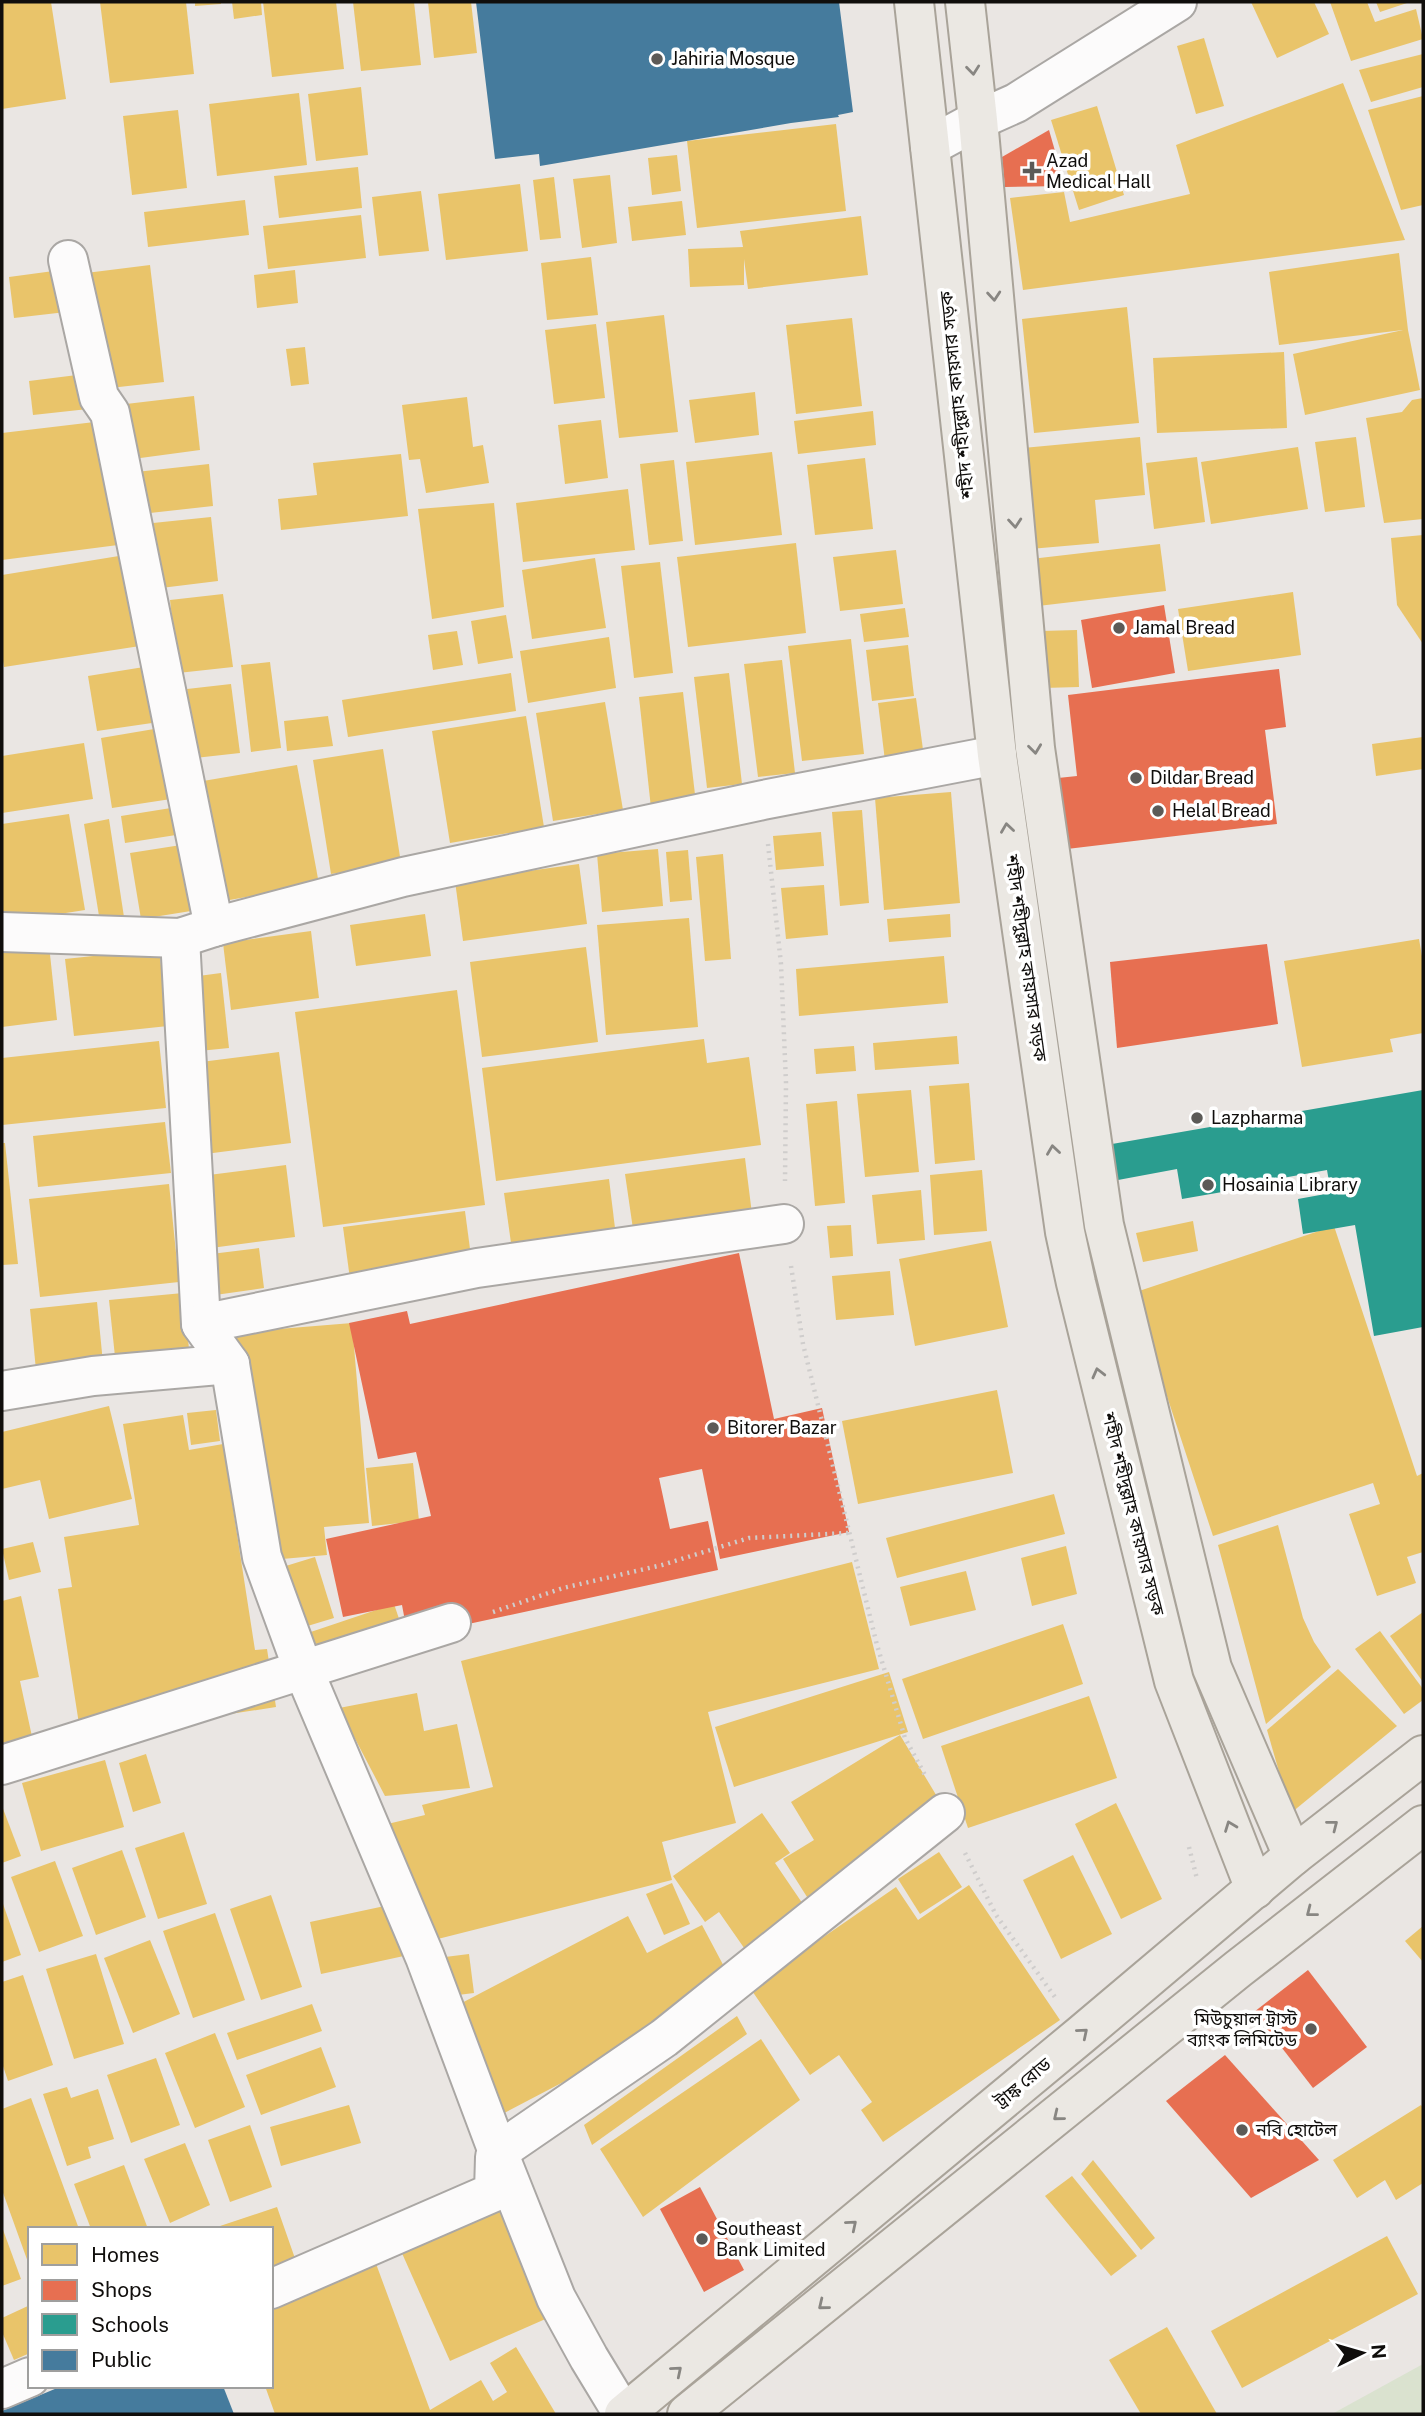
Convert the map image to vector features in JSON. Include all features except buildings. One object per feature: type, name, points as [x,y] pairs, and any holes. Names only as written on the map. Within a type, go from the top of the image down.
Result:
[{"type":"main road","name":"শহীদ শহীদুল্লাহ কায়সার সড়ক","points":[[914,2],[997,755],[1065,1232],[1174,1681],[1255,1889]]},
{"type":"main road","points":[[965,2],[1035,748],[1104,1225],[1212,1668],[1293,1856]]},
{"type":"main road","name":"ট্রাঙ্ক রোড","points":[[624,2414],[1293,1856],[1423,1755]]},
{"type":"main road","points":[[687,2414],[1238,1969],[1423,1825]]},
{"type":"street","points":[[930,146],[1027,96],[1177,2]]},
{"type":"street","points":[[68,260],[99,397],[110,413],[197,932],[201,1324],[230,1364],[262,1557],[303,1669],[425,1957],[556,2298],[624,2414]]},
{"type":"street","points":[[2,932],[197,932],[403,877],[763,800],[997,755]]},
{"type":"street","points":[[201,1324],[477,1268],[784,1224]]},
{"type":"street","points":[[2,1391],[93,1376],[230,1364]]},
{"type":"street","points":[[2,1765],[452,1623]]},
{"type":"street","points":[[273,2288],[494,2192],[495,2157],[498,2152],[664,2038],[945,1813]]},
{"type":"street","points":[[2,2389],[28,2378]]},
{"type":"path","points":[[763,800],[781,964],[786,1083],[784,1224],[803,1344],[877,1646],[905,1738],[996,1915],[1082,2034]]},
{"type":"path","points":[[452,1623],[515,1606],[563,1588],[662,1565],[749,1538],[848,1533]]},
{"type":"green space","points":[[1423,2364],[1423,2414],[1332,2414]]},
{"type":"place","name":"Jahiria Mosque","points":[[657,59]]},
{"type":"place","name":"Azad Medical Hall","points":[[1032,171]]},
{"type":"place","name":"Jamal Bread","points":[[1119,628]]},
{"type":"place","name":"Dildar Bread","points":[[1136,778]]},
{"type":"place","name":"Helal Bread","points":[[1158,811]]},
{"type":"place","name":"Lazpharma","points":[[1197,1118]]},
{"type":"place","name":"Hosainia Library","points":[[1208,1185]]},
{"type":"place","name":"Bitorer Bazar","points":[[713,1428]]},
{"type":"place","name":"মিউচুয়াল ট্রাস্ট ব্যাংক লিমিটেড","points":[[1311,2029]]},
{"type":"place","name":"নবি হোটেল","points":[[1242,2130]]},
{"type":"place","name":"Southeast Bank Limited","points":[[702,2239]]}]
